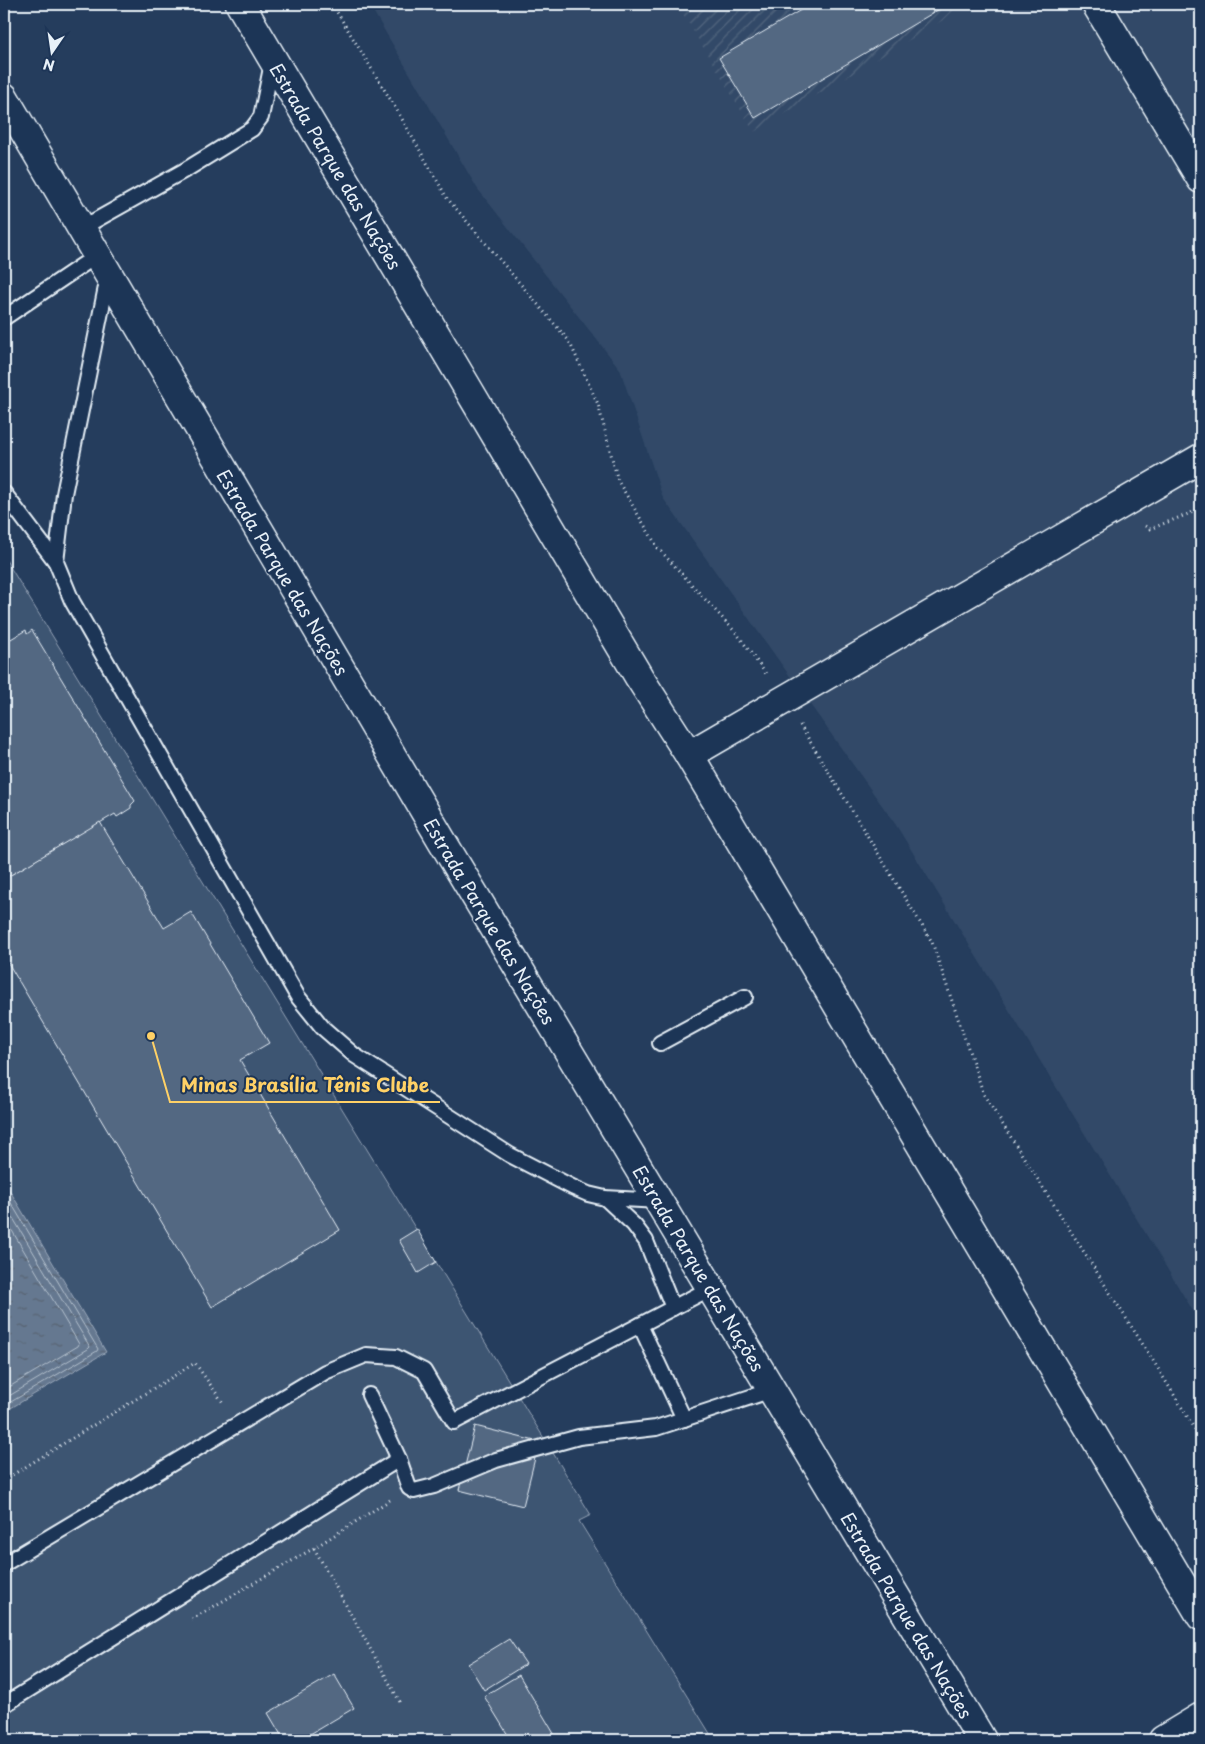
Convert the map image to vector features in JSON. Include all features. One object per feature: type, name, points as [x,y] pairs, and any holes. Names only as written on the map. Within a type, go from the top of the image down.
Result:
[{"type":"main road","name":"Estrada Parque das Nações","points":[[240,4],[639,677],[689,755],[1201,1616]]},
{"type":"main road","points":[[1096,4],[1201,179]]},
{"type":"main road","name":"Estrada Parque das Nações","points":[[4,97],[80,229],[431,822],[982,1740]]},
{"type":"main road","points":[[689,755],[1201,458]]},
{"type":"main road","points":[[1163,1740],[1201,1717]]},
{"type":"lane","points":[[80,229],[230,144],[252,129],[261,117],[273,59]]},
{"type":"lane","points":[[4,318],[102,266]]},
{"type":"lane","points":[[56,562],[64,494],[102,266]]},
{"type":"lane","points":[[4,494],[56,562],[72,601],[293,989],[323,1028],[354,1055],[510,1155],[572,1187],[605,1198],[659,1201]]},
{"type":"lane","points":[[660,1043],[745,997]]},
{"type":"lane","points":[[605,1198],[634,1225],[646,1241],[673,1308]]},
{"type":"lane","points":[[4,1564],[325,1372],[366,1355],[396,1357],[424,1371],[454,1422],[711,1288]]},
{"type":"lane","points":[[640,1326],[684,1419]]},
{"type":"lane","points":[[369,1395],[399,1459],[409,1488],[414,1491],[434,1486],[496,1460],[578,1437],[656,1428],[772,1390]]},
{"type":"lane","points":[[4,1705],[399,1459]]},
{"type":"path","points":[[4,1480],[195,1363],[238,1424]]},
{"type":"path","points":[[314,1548],[400,1702]]},
{"type":"shaded area","points":[[369,4],[1201,4],[1201,1324],[896,825],[663,498],[620,369],[477,188]]},
{"type":"shaded area","points":[[677,4],[963,4],[965,7],[754,132]]},
{"type":"shaded area","points":[[4,557],[591,1515],[579,1521],[714,1740],[4,1740]]},
{"type":"water","points":[[4,1181],[106,1352],[4,1412]]},
{"type":"building","points":[[811,4],[948,4],[755,118],[719,58]]},
{"type":"building","points":[[26,630],[27,634],[32,630],[135,801],[131,808],[117,817],[115,814],[4,879],[4,643]]},
{"type":"building","points":[[100,822],[164,928],[191,912],[269,1043],[240,1060],[340,1230],[212,1307],[4,956],[4,879]]},
{"type":"building","points":[[417,1229],[436,1262],[418,1273],[399,1240]]},
{"type":"building","points":[[475,1426],[539,1442],[523,1506],[459,1490]]},
{"type":"building","points":[[509,1639],[526,1664],[484,1690],[468,1664]]},
{"type":"building","points":[[334,1674],[354,1708],[300,1740],[284,1740],[268,1713]]},
{"type":"building","points":[[519,1675],[556,1737],[550,1740],[511,1740],[484,1696]]},
{"type":"place","name":"Minas Brasília Tênis Clube","points":[[151,1036]]}]
